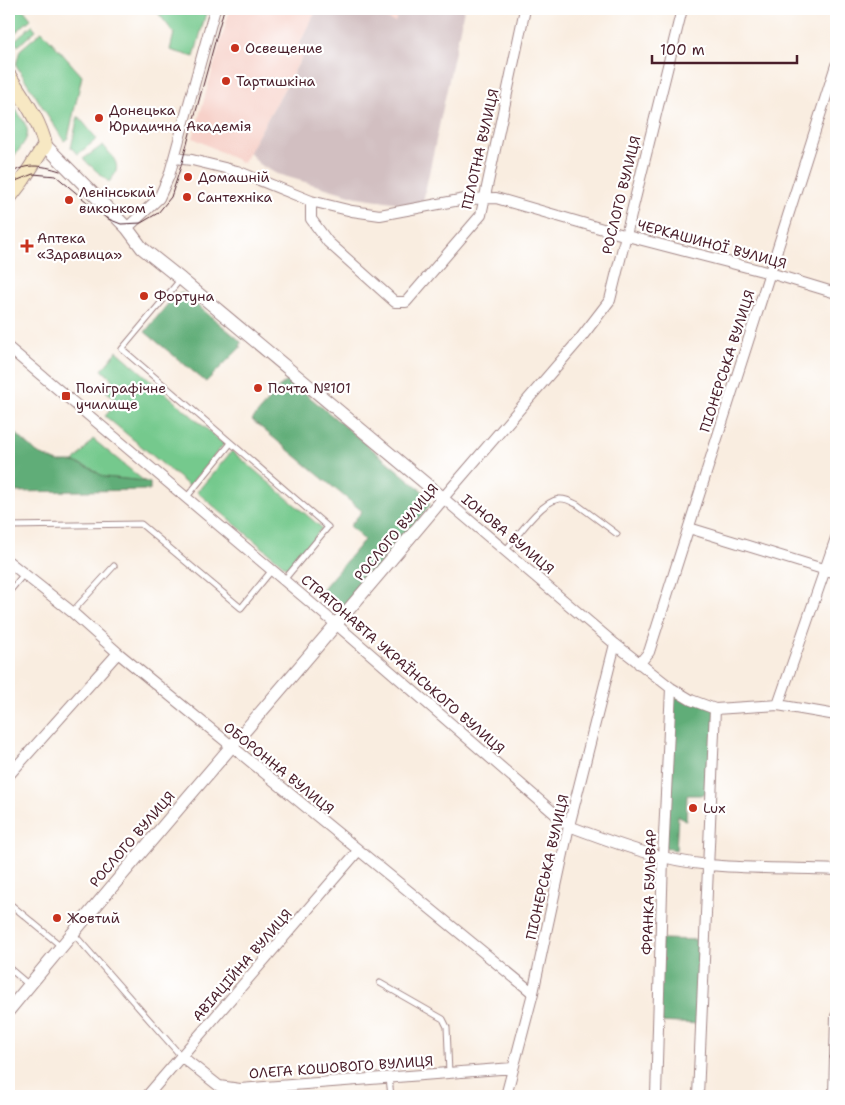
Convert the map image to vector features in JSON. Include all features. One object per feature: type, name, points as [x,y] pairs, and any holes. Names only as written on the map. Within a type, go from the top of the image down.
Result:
[{"type":"main road","points":[[9,76],[36,118],[45,145],[9,198]]},
{"type":"street","points":[[127,228],[159,198],[169,176],[215,9]]},
{"type":"street","name":"ПІЛОТНА ВУЛИЦЯ","points":[[311,202],[311,219],[328,242],[395,302],[406,302],[481,215],[525,9]]},
{"type":"street","name":"РОСЛОГО ВУЛИЦЯ","points":[[9,1010],[72,933],[580,340],[610,300],[682,9]]},
{"type":"street","name":"ПІОНЕРСЬКА ВУЛИЦЯ","points":[[640,664],[649,652],[836,65]]},
{"type":"street","name":"ІОНОВА ВУЛИЦЯ","points":[[45,145],[127,228],[142,248],[182,279],[615,644],[671,688],[691,700],[715,709],[778,704],[836,715]]},
{"type":"street","name":"ЧЕРКАШИНОЇ ВУЛИЦЯ","points":[[174,158],[192,160],[236,171],[311,202],[380,215],[465,199],[496,198],[627,236],[770,273],[836,293]]},
{"type":"street","name":"СТРАТОНАВТА УКРАЇНСЬКОГО ВУЛИЦЯ","points":[[9,348],[337,625],[569,826],[598,837],[663,856],[709,865],[836,870]]},
{"type":"street","points":[[688,528],[836,573]]},
{"type":"street","points":[[778,704],[836,538]]},
{"type":"street","name":"ОБОРОННА ВУЛИЦЯ","points":[[9,562],[72,612],[118,653],[358,851],[534,993]]},
{"type":"street","name":"ПІОНЕРСЬКА ВУЛИЦЯ","points":[[506,1096],[534,993],[569,826],[615,644]]},
{"type":"street","points":[[9,774],[118,653]]},
{"type":"street","name":"ФРАНКА БУЛЬВАР","points":[[656,1096],[663,856],[671,688]]},
{"type":"street","points":[[698,1096],[715,709]]},
{"type":"street","name":"АВІАЦІЙНА ВУЛИЦЯ","points":[[149,1095],[358,851]]},
{"type":"street","points":[[834,1096],[836,1016]]},
{"type":"street","name":"ОЛЕГА КОШОВОГО ВУЛИЦЯ","points":[[181,1056],[219,1086],[241,1093],[449,1072],[513,1068]]},
{"type":"lane","points":[[182,279],[122,349],[328,527],[284,580]]},
{"type":"lane","points":[[186,498],[231,443]]},
{"type":"lane","points":[[505,551],[540,510],[550,502],[560,499],[572,501],[617,534]]},
{"type":"lane","points":[[9,526],[141,524],[241,608],[272,570]]},
{"type":"lane","points":[[72,612],[114,566]]},
{"type":"lane","points":[[9,592],[24,574]]},
{"type":"lane","points":[[9,903],[62,946]]},
{"type":"lane","points":[[72,933],[181,1056]]},
{"type":"lane","points":[[9,968],[29,986]]},
{"type":"lane","points":[[380,983],[443,1019],[447,1028],[449,1072]]},
{"type":"lane","points":[[388,1078],[391,1096]]},
{"type":"shaded area","points":[[230,9],[317,9],[299,45],[306,49],[243,163],[193,138]]},
{"type":"shaded area","points":[[317,9],[361,9],[395,22],[400,9],[464,9],[422,206],[357,197],[277,174],[259,164],[249,152],[306,50],[299,45]]},
{"type":"shaded area","points":[[361,9],[400,9],[395,23]]},
{"type":"green space","points":[[9,9],[23,9],[31,19],[9,38]]},
{"type":"green space","points":[[155,9],[207,9],[194,57],[170,50],[174,33]]},
{"type":"green space","points":[[32,25],[36,30],[18,46],[14,41]]},
{"type":"green space","points":[[42,31],[82,76],[68,138],[64,141],[16,65],[20,50]]},
{"type":"green space","points":[[9,99],[26,125],[27,137],[9,162]]},
{"type":"green space","points":[[78,116],[97,139],[78,154],[71,148]]},
{"type":"green space","points":[[103,145],[114,159],[117,167],[114,176],[109,182],[83,159]]},
{"type":"green space","points":[[181,292],[241,342],[240,348],[206,382],[145,332],[175,295]]},
{"type":"green space","points":[[117,351],[224,444],[189,486],[105,416],[118,402],[104,389],[112,379],[102,370]]},
{"type":"green space","points":[[287,381],[294,384],[426,494],[430,505],[341,611],[319,593],[364,540],[350,526],[362,511],[252,420],[282,384]]},
{"type":"green space","points":[[9,427],[37,453],[58,462],[74,462],[90,468],[104,477],[144,481],[150,483],[150,490],[9,492]]},
{"type":"green space","points":[[93,439],[144,481],[104,477],[90,468],[74,462]]},
{"type":"green space","points":[[232,451],[322,528],[288,569],[197,492]]},
{"type":"green space","points":[[671,688],[715,709],[712,792],[700,795],[687,795],[686,821],[678,815],[676,850],[664,847]]},
{"type":"green space","points":[[661,939],[705,940],[701,1024],[658,1022]]},
{"type":"tram line","points":[[9,187],[13,182],[33,174],[56,176],[106,218],[121,224],[141,223],[158,213],[171,197],[224,9]]},
{"type":"tram line","points":[[9,176],[20,168],[33,166],[60,171]]},
{"type":"place","name":"Освещение","points":[[235,48]]},
{"type":"place","name":"Тартишкіна","points":[[226,81]]},
{"type":"place","name":"Донецька Юридична Академія","points":[[99,118]]},
{"type":"place","name":"Домашній","points":[[188,177]]},
{"type":"place","name":"Сантехніка","points":[[187,197]]},
{"type":"place","name":"Ленінський виконком","points":[[69,200]]},
{"type":"place","name":"Аптека «Здравица»","points":[[27,246]]},
{"type":"place","name":"Фортуна","points":[[144,296]]},
{"type":"place","name":"Почта №101","points":[[258,388]]},
{"type":"place","name":"Поліграфічне училище","points":[[66,396]]},
{"type":"place","name":"Lux","points":[[693,808]]},
{"type":"place","name":"Жовтий","points":[[57,918]]}]
